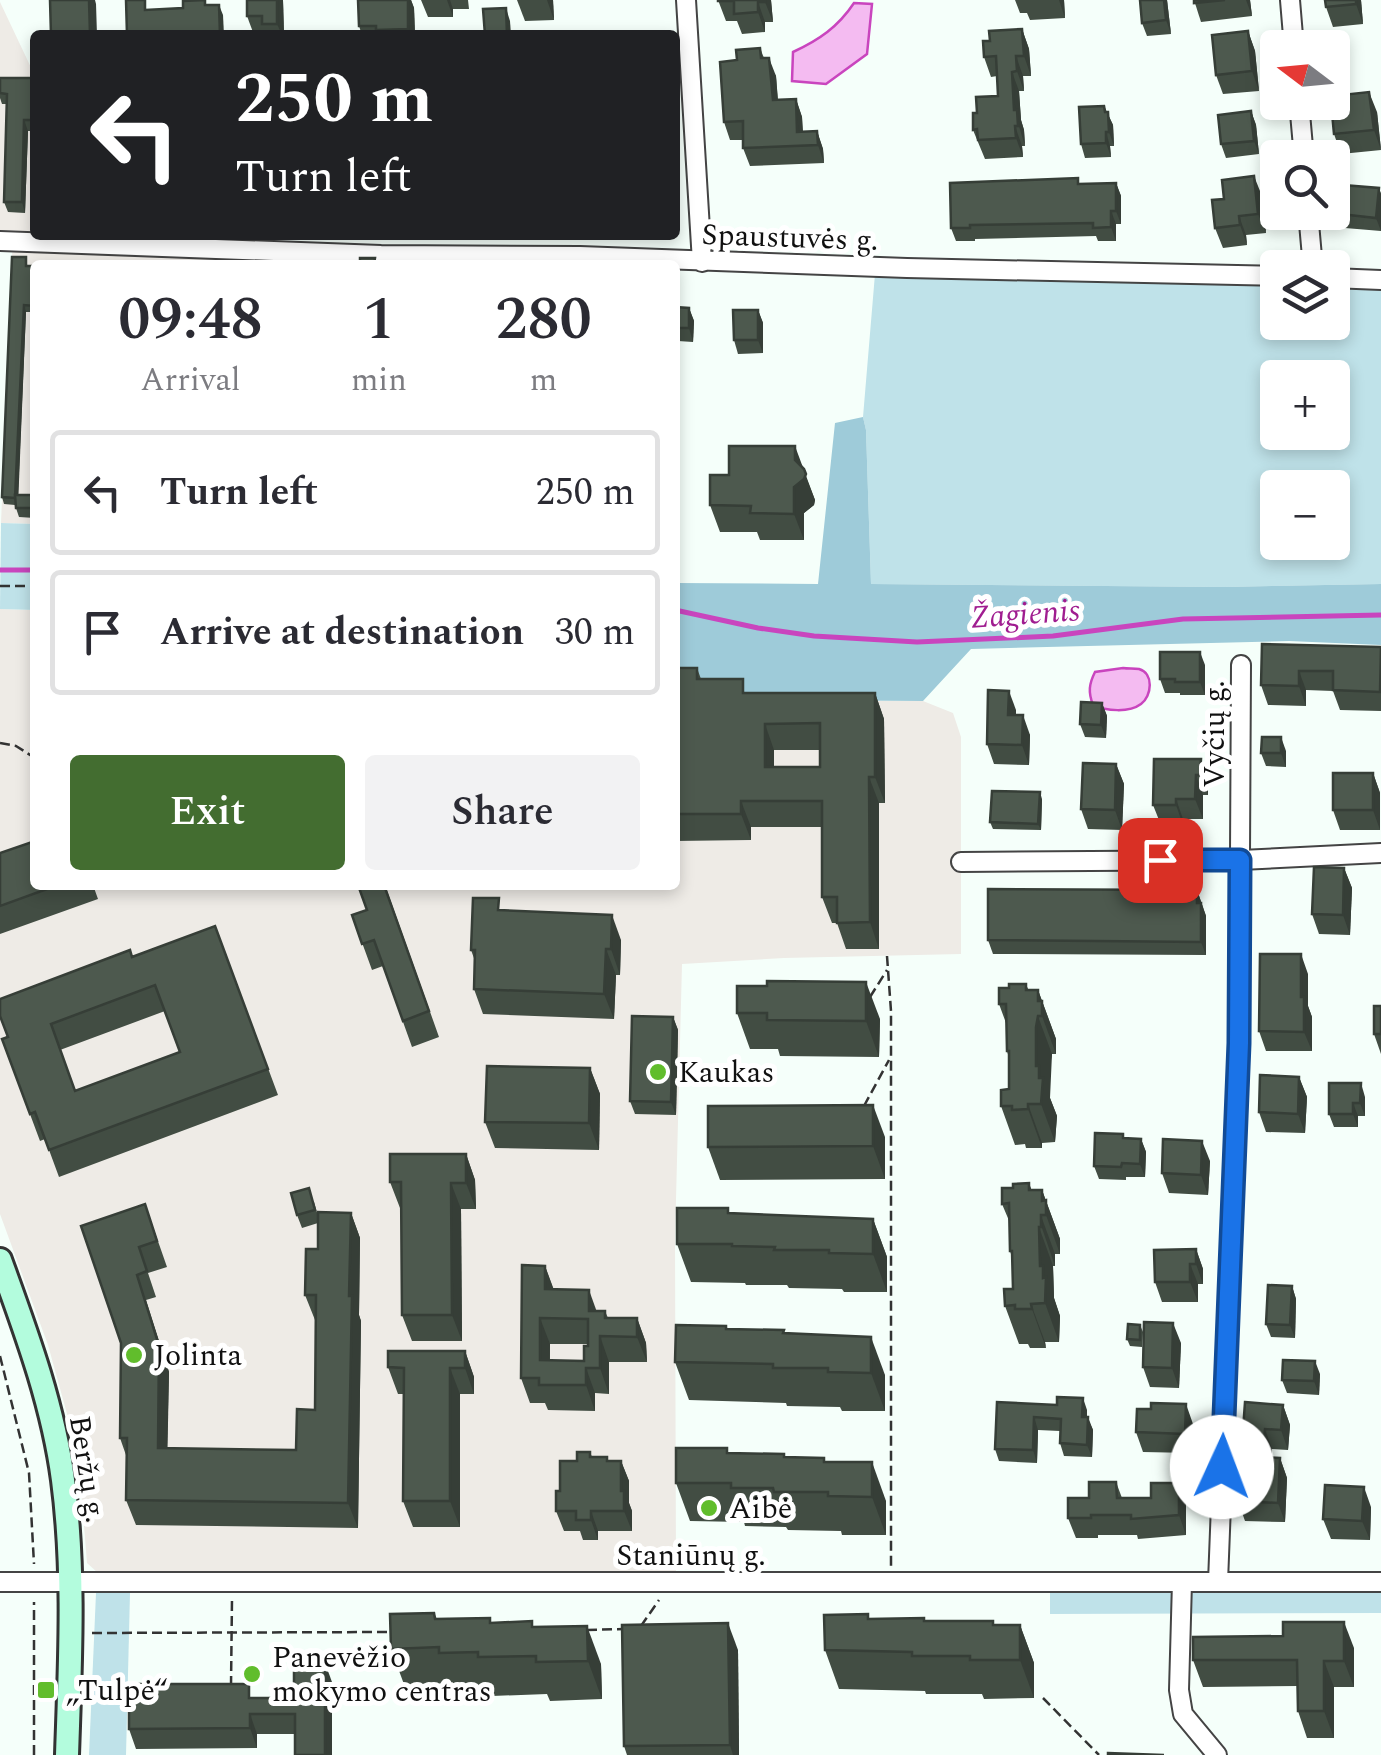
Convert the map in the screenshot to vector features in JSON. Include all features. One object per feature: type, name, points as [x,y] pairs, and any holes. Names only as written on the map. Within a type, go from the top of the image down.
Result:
[{"type":"main road","name":"Beržų g.","points":[[0,1260],[35,1359],[63,1480],[70,1582],[67,1755]]},
{"type":"street","points":[[686,0],[702,262]]},
{"type":"street","points":[[1290,0],[1292,30]]},
{"type":"street","name":"Spaustuvės g.","points":[[0,240],[363,254],[661,260]]},
{"type":"street","name":"Spaustuvės g.","points":[[680,261],[1260,276]]},
{"type":"street","points":[[1350,279],[1381,280]]},
{"type":"street","name":"Vyčių g.","points":[[1218,1582],[1239,1043],[1241,665]]},
{"type":"street","points":[[961,862],[1240,860],[1381,852]]},
{"type":"street","name":"Staniūnų g.","points":[[0,1582],[1381,1582]]},
{"type":"street","points":[[1182,1582],[1182,1714],[1217,1755]]},
{"type":"path","points":[[0,586],[30,586]]},
{"type":"path","points":[[0,743],[16,746],[30,755]]},
{"type":"path","points":[[887,956],[891,1011],[891,1583]]},
{"type":"path","points":[[871,996],[888,968]]},
{"type":"path","points":[[858,1118],[890,1059]]},
{"type":"path","points":[[0,1356],[28,1473],[34,1582],[34,1755]]},
{"type":"path","points":[[231,1692],[232,1582]]},
{"type":"path","points":[[581,1630],[639,1629],[672,1583]]},
{"type":"path","points":[[70,1633],[408,1632]]},
{"type":"path","points":[[68,1700],[140,1696]]},
{"type":"path","points":[[1042,1698],[1099,1755]]},
{"type":"shaded area","points":[[0,2],[30,65],[30,240],[127,240],[126,252],[381,260],[30,260],[30,524],[1,523],[13,234],[0,232]]},
{"type":"shaded area","points":[[854,3],[872,4],[867,54],[826,84],[792,81],[793,52],[827,32]]},
{"type":"shaded area","points":[[875,274],[1260,285],[1260,340],[1350,340],[1350,288],[1381,289],[1381,584],[871,584],[863,417]]},
{"type":"shaded area","points":[[863,417],[866,430],[871,584],[1381,584],[1381,645],[1289,641],[971,649],[923,701],[782,700],[680,682],[680,583],[818,584],[835,423]]},
{"type":"shaded area","points":[[1,523],[30,524],[30,610],[0,609]]},
{"type":"shaded area","points":[[0,609],[30,610],[30,890],[680,890],[680,682],[782,700],[923,701],[953,713],[961,737],[961,954],[682,964],[675,1239],[676,1571],[98,1573],[87,1563],[80,1476],[69,1421],[48,1345],[0,1214]]},
{"type":"shaded area","points":[[1139,669],[1147,675],[1150,685],[1145,700],[1124,710],[1093,705],[1090,688],[1095,672]]},
{"type":"shaded area","points":[[1050,1591],[1381,1592],[1381,1613],[1050,1614]]},
{"type":"shaded area","points":[[96,1593],[130,1593],[126,1755],[89,1755]]},
{"type":"building","points":[[50,0],[89,0],[90,30],[51,30]]},
{"type":"building","points":[[126,0],[145,0],[145,10],[183,8],[183,1],[205,0],[205,5],[219,5],[220,30],[127,30]]},
{"type":"building","points":[[247,0],[277,0],[277,24],[262,24],[262,16],[247,16]]},
{"type":"building","points":[[358,0],[408,0],[408,29],[359,26]]},
{"type":"building","points":[[718,0],[765,2],[758,2],[758,12],[734,14],[734,1]]},
{"type":"building","points":[[1140,0],[1164,0],[1166,20],[1142,23]]},
{"type":"building","points":[[1325,0],[1356,0],[1356,4],[1326,7]]},
{"type":"building","points":[[506,8],[507,30],[485,30],[483,9]]},
{"type":"building","points":[[1022,29],[1024,56],[1016,56],[1017,71],[1012,72],[1016,138],[978,140],[977,129],[973,130],[976,97],[998,96],[996,56],[984,57],[983,41],[990,41],[989,31]]},
{"type":"building","points":[[1248,31],[1252,71],[1216,75],[1212,35]]},
{"type":"building","points":[[760,48],[761,58],[769,58],[773,100],[796,99],[797,132],[817,131],[818,145],[743,148],[743,121],[724,122],[720,62],[737,60],[736,50]]},
{"type":"building","points":[[0,78],[30,78],[30,120],[24,120],[22,202],[4,202],[7,94],[0,93]]},
{"type":"building","points":[[1369,92],[1374,130],[1334,134],[1333,120],[1350,120],[1350,94]]},
{"type":"building","points":[[1104,106],[1108,112],[1106,143],[1081,144],[1079,107]]},
{"type":"building","points":[[1251,111],[1254,141],[1221,144],[1218,115]]},
{"type":"building","points":[[1254,176],[1258,214],[1239,216],[1240,225],[1215,228],[1212,200],[1224,199],[1222,180]]},
{"type":"building","points":[[1078,178],[1078,184],[1116,183],[1116,211],[1111,211],[1111,227],[1093,228],[1093,223],[951,228],[950,183]]},
{"type":"building","points":[[1350,186],[1379,188],[1376,218],[1350,215]]},
{"type":"building","points":[[12,257],[26,257],[26,266],[30,266],[30,306],[24,305],[15,498],[2,497]]},
{"type":"building","points":[[680,307],[689,308],[689,328],[680,328]]},
{"type":"building","points":[[733,310],[758,310],[758,340],[734,340]]},
{"type":"building","points":[[729,446],[795,446],[795,460],[806,474],[794,487],[794,514],[750,513],[751,506],[710,505],[710,475],[729,475]]},
{"type":"building","points":[[15,495],[30,495],[30,508],[16,508]]},
{"type":"building","points":[[1262,644],[1381,647],[1380,692],[1333,690],[1333,671],[1299,671],[1299,686],[1261,685]]},
{"type":"building","points":[[1160,652],[1200,652],[1200,682],[1160,679]]},
{"type":"building","points":[[680,668],[697,668],[697,679],[743,679],[743,693],[875,693],[875,777],[869,777],[870,922],[837,923],[837,897],[822,897],[822,801],[741,801],[741,814],[680,814]],"holes":[[[820,723],[820,767],[765,767],[765,724]]]},
{"type":"building","points":[[988,690],[1009,691],[1008,715],[1023,715],[1022,745],[987,744]]},
{"type":"building","points":[[1081,702],[1102,703],[1101,725],[1080,724]]},
{"type":"building","points":[[1262,737],[1281,737],[1281,753],[1261,753]]},
{"type":"building","points":[[1154,759],[1201,759],[1195,799],[1176,799],[1176,805],[1153,805]]},
{"type":"building","points":[[1083,763],[1116,764],[1115,810],[1081,809]]},
{"type":"building","points":[[1333,773],[1373,773],[1373,810],[1333,810]]},
{"type":"building","points":[[992,791],[1040,792],[1038,824],[990,822]]},
{"type":"building","points":[[30,843],[30,890],[44,890],[0,906],[0,853]]},
{"type":"building","points":[[1314,867],[1344,868],[1343,915],[1312,914]]},
{"type":"building","points":[[988,889],[1197,890],[1201,942],[988,940]]},
{"type":"building","points":[[360,890],[386,890],[429,1011],[403,1021],[374,940],[362,944],[352,915],[367,910]]},
{"type":"building","points":[[473,898],[499,898],[498,910],[612,915],[604,994],[474,989]]},
{"type":"building","points":[[215,926],[268,1069],[49,1150],[35,1112],[30,1114],[2,1039],[8,1037],[0,1016],[0,999],[130,950],[132,957]],"holes":[[[155,985],[180,1052],[75,1091],[51,1024]]]},
{"type":"building","points":[[1260,954],[1301,954],[1304,1032],[1259,1031]]},
{"type":"building","points":[[767,981],[866,982],[866,1021],[767,1020],[767,1013],[737,1013],[737,986],[767,986]]},
{"type":"building","points":[[1009,984],[1026,984],[1026,990],[1038,990],[1038,1001],[1042,1001],[1042,1016],[1038,1016],[1036,1027],[1036,1066],[1039,1078],[1043,1078],[1041,1104],[1028,1104],[1028,1109],[1001,1106],[1001,1090],[1009,1089],[1009,1051],[1006,1004],[999,1004],[999,988],[1009,988]]},
{"type":"building","points":[[1374,1006],[1381,1006],[1381,1034],[1374,1034]]},
{"type":"building","points":[[632,1016],[673,1017],[671,1102],[630,1101]]},
{"type":"building","points":[[487,1066],[590,1068],[589,1123],[485,1122]]},
{"type":"building","points":[[1260,1075],[1299,1077],[1298,1114],[1259,1112]]},
{"type":"building","points":[[1329,1083],[1361,1083],[1360,1103],[1353,1103],[1353,1114],[1329,1114]]},
{"type":"building","points":[[873,1105],[873,1146],[708,1147],[708,1106]]},
{"type":"building","points":[[1095,1133],[1141,1139],[1140,1164],[1094,1166]]},
{"type":"building","points":[[1163,1139],[1202,1141],[1201,1175],[1162,1173]]},
{"type":"building","points":[[390,1154],[466,1154],[466,1183],[451,1183],[452,1315],[402,1315],[401,1182],[390,1182]]},
{"type":"building","points":[[1029,1183],[1029,1190],[1042,1190],[1042,1201],[1046,1200],[1046,1215],[1041,1215],[1039,1227],[1040,1266],[1043,1278],[1046,1277],[1045,1303],[1031,1304],[1032,1309],[1015,1309],[1015,1305],[1005,1306],[1004,1289],[1013,1289],[1009,1203],[1002,1204],[1002,1188]]},
{"type":"building","points":[[309,1188],[315,1210],[297,1215],[291,1193]]},
{"type":"building","points":[[145,1204],[157,1241],[139,1247],[147,1271],[137,1275],[159,1346],[158,1448],[296,1450],[297,1409],[315,1410],[316,1295],[305,1295],[306,1249],[318,1249],[318,1212],[351,1213],[348,1503],[126,1500],[127,1438],[120,1438],[121,1343],[81,1226]]},
{"type":"building","points":[[677,1208],[873,1219],[873,1254],[677,1244]]},
{"type":"building","points":[[1196,1249],[1196,1264],[1190,1264],[1190,1282],[1155,1282],[1154,1250]]},
{"type":"building","points":[[522,1265],[545,1266],[545,1289],[589,1290],[589,1311],[605,1311],[605,1318],[637,1318],[637,1337],[600,1336],[600,1368],[586,1368],[586,1385],[539,1385],[539,1378],[521,1378]],"holes":[[[540,1318],[588,1319],[584,1361],[540,1360]]]},
{"type":"building","points":[[1268,1285],[1292,1286],[1290,1325],[1266,1324]]},
{"type":"building","points":[[1144,1322],[1173,1323],[1172,1368],[1143,1367]]},
{"type":"building","points":[[1128,1324],[1140,1325],[1140,1340],[1127,1339]]},
{"type":"building","points":[[676,1325],[871,1337],[871,1373],[773,1368],[773,1364],[675,1362]]},
{"type":"building","points":[[388,1351],[465,1351],[465,1368],[450,1368],[450,1501],[403,1501],[404,1368],[388,1367]]},
{"type":"building","points":[[1283,1360],[1315,1361],[1314,1381],[1282,1380]]},
{"type":"building","points":[[1057,1397],[1083,1398],[1082,1417],[1088,1417],[1087,1445],[1060,1443],[1061,1419],[1034,1417],[1033,1450],[995,1449],[997,1402],[1057,1405]]},
{"type":"building","points":[[1245,1402],[1283,1405],[1281,1430],[1265,1429],[1263,1457],[1280,1458],[1278,1503],[1238,1501]]},
{"type":"building","points":[[1151,1403],[1186,1404],[1185,1434],[1136,1432],[1137,1409],[1151,1409]]},
{"type":"building","points":[[676,1448],[727,1448],[727,1453],[872,1462],[872,1497],[731,1488],[731,1483],[676,1483]]},
{"type":"building","points":[[577,1452],[621,1461],[624,1511],[591,1511],[591,1520],[576,1520],[576,1511],[556,1511],[560,1461],[577,1461]]},
{"type":"building","points":[[1089,1482],[1116,1482],[1117,1498],[1151,1498],[1151,1483],[1179,1483],[1179,1515],[1068,1518],[1068,1498],[1089,1498]]},
{"type":"building","points":[[1325,1485],[1364,1487],[1362,1521],[1323,1519]]},
{"type":"building","points":[[434,1613],[435,1619],[532,1621],[532,1627],[587,1626],[588,1661],[536,1662],[536,1656],[478,1657],[478,1652],[439,1653],[439,1647],[391,1649],[390,1614]]},
{"type":"building","points":[[868,1614],[868,1619],[924,1618],[1020,1625],[1020,1660],[825,1650],[824,1615]]},
{"type":"building","points":[[1283,1622],[1344,1622],[1344,1661],[1324,1661],[1324,1711],[1298,1711],[1297,1660],[1193,1660],[1193,1637],[1283,1636]]},
{"type":"building","points":[[728,1623],[730,1745],[624,1746],[622,1625]]},
{"type":"building","points":[[294,1663],[325,1663],[325,1755],[295,1755],[295,1714],[250,1714],[250,1728],[129,1729],[129,1684],[249,1684],[249,1698],[294,1698]]},
{"type":"waterway","name":"Žagienis","points":[[0,570],[30,570]]},
{"type":"waterway","name":"Žagienis","points":[[680,611],[814,636],[917,642],[1053,636],[1183,619],[1381,615]]},
{"type":"place","name":"Kaukas","points":[[658,1072]]},
{"type":"place","name":"Jolinta","points":[[134,1355]]},
{"type":"place","name":"Aibė","points":[[709,1508]]},
{"type":"place","name":"Panevėžio mokymo centras","points":[[252,1674]]},
{"type":"place","name":"„Tulpė“","points":[[46,1690]]},
{"type":"route","points":[[1160,860],[1240,860],[1239,1043],[1222,1467]]}]
